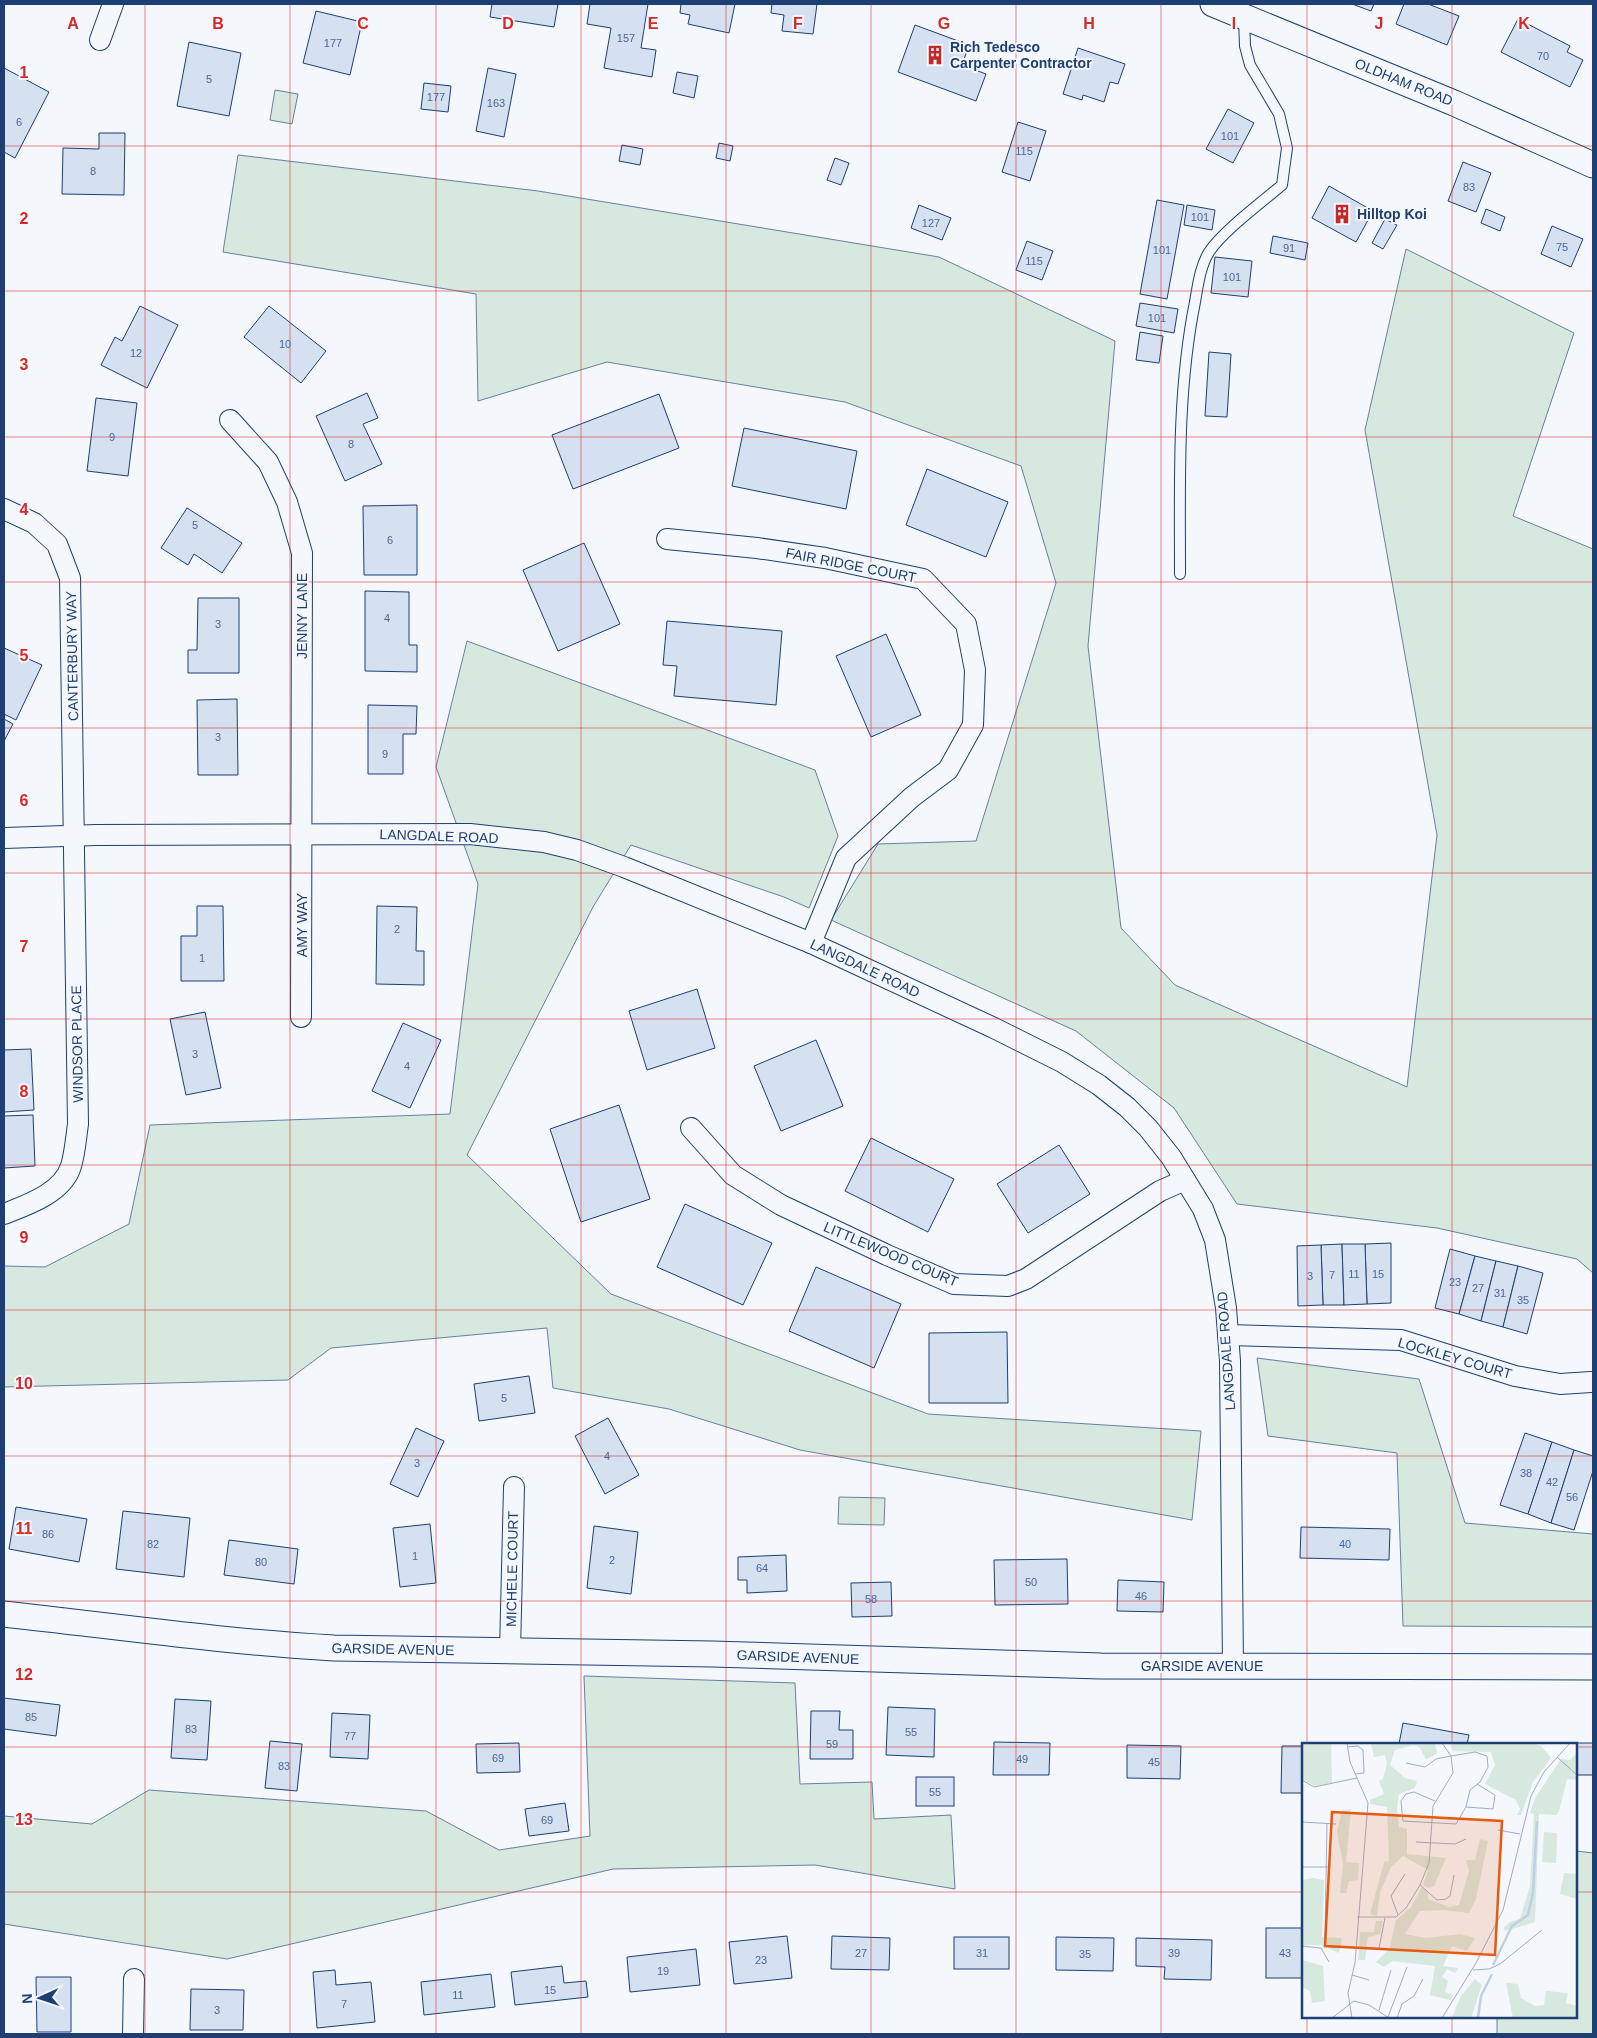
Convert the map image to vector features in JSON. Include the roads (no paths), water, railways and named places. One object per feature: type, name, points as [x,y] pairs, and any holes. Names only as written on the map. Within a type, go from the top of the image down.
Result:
[{"type":"street","points":[[100,40],[113,4]]},
{"type":"street","name":"OLDHAM ROAD","points":[[1212,4],[1454,103],[1593,165]]},
{"type":"street","name":"JENNY LANE","points":[[230,420],[268,462],[287,502],[302,553],[302,834]]},
{"type":"street","name":"CANTERBURY WAY","points":[[4,509],[34,523],[57,544],[70,578],[75,835]]},
{"type":"street","name":"FAIR RIDGE COURT","points":[[667,539],[766,549],[825,558],[923,579],[966,624],[975,670],[973,725],[948,770],[912,797],[846,858],[811,943]]},
{"type":"street","name":"AMY WAY","points":[[301,1017],[302,834]]},
{"type":"street","name":"LANGDALE ROAD","points":[[4,838],[75,835],[470,834],[544,842],[577,850],[811,943],[994,1028],[1062,1062],[1099,1085],[1127,1107],[1148,1128],[1171,1157],[1203,1209],[1215,1240],[1226,1308],[1228,1335],[1233,1666]]},
{"type":"street","name":"WINDSOR PLACE","points":[[4,1214],[29,1205],[58,1187],[71,1168],[78,1124],[75,835]]},
{"type":"street","name":"LITTLEWOOD COURT","points":[[691,1128],[733,1175],[781,1205],[954,1284],[1008,1286],[1026,1279],[1160,1191],[1185,1180]]},
{"type":"street","name":"LOCKLEY COURT","points":[[1228,1335],[1401,1340],[1515,1376],[1560,1384],[1591,1382]]},
{"type":"street","name":"MICHELE COURT","points":[[510,1651],[514,1487]]},
{"type":"street","name":"GARSIDE AVENUE","points":[[4,1614],[80,1624],[285,1645],[334,1648],[712,1654],[1101,1666],[1593,1667]]},
{"type":"street","points":[[133,2034],[134,1979]]},
{"type":"lane","points":[[1180,574],[1182,396],[1188,343],[1202,265],[1210,250],[1223,236],[1282,185],[1288,148],[1280,114],[1250,65],[1245,46],[1244,17]]},
{"type":"place","name":"Rich Tedesco Carpenter Contractor","points":[[935,55]]},
{"type":"place","name":"Hilltop Koi","points":[[1342,214]]}]
